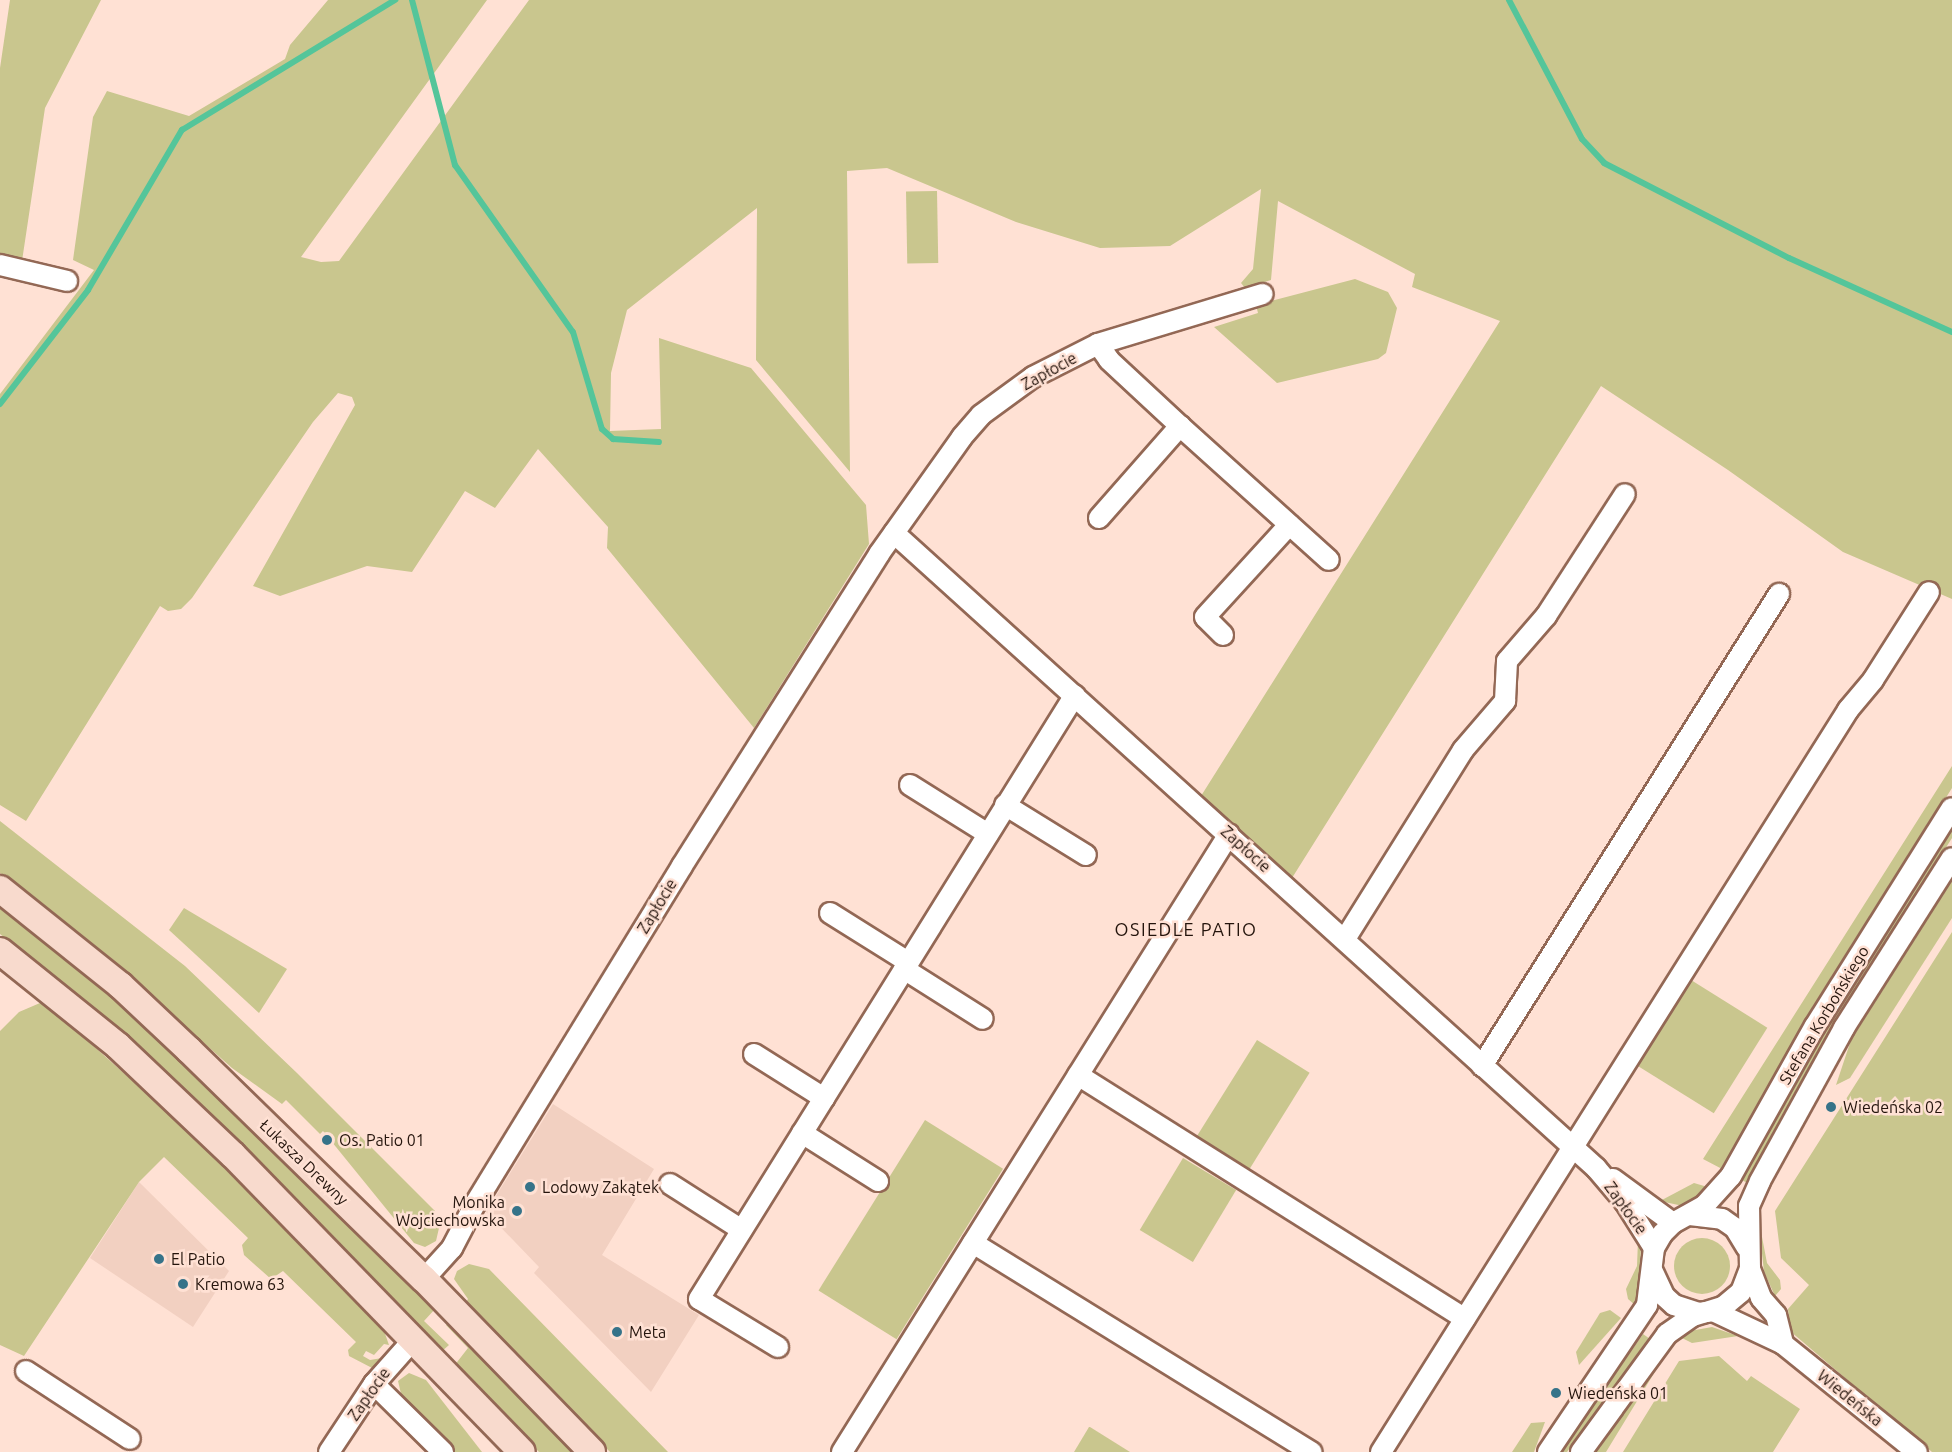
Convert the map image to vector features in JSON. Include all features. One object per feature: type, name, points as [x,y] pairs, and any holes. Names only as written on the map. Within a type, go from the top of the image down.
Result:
[{"type":"main road","name":"Łukasza Drewny","points":[[0,889],[129,993],[424,1280],[592,1452]]},
{"type":"main road","points":[[0,951],[118,1046],[233,1155],[522,1452]]},
{"type":"street","points":[[0,265],[67,280]]},
{"type":"street","name":"Zapłocie","points":[[424,1280],[452,1248],[475,1204],[676,876],[894,533],[928,481],[981,415],[1033,378],[1098,344],[1263,294]]},
{"type":"street","points":[[1098,344],[1109,360],[1329,560]]},
{"type":"street","points":[[1099,518],[1180,426]]},
{"type":"street","points":[[1345,939],[1463,750],[1504,701],[1507,661],[1553,607],[1625,494]]},
{"type":"street","points":[[1223,635],[1205,617],[1289,525]]},
{"type":"street","name":"Zapłocie","points":[[894,533],[1573,1146],[1596,1168],[1625,1202],[1654,1248]]},
{"type":"street","points":[[1381,1452],[1848,710],[1874,680],[1929,592]]},
{"type":"street","points":[[1482,1066],[1779,594]]},
{"type":"street","points":[[778,1347],[699,1299],[1075,694]]},
{"type":"street","points":[[910,785],[988,834]]},
{"type":"street","points":[[1005,805],[1086,855]]},
{"type":"street","name":"Stefana Korbońskiego","points":[[1654,1248],[1681,1219],[1718,1193],[1731,1176],[1815,1026],[1952,808]]},
{"type":"street","points":[[842,1452],[1229,834]]},
{"type":"street","name":"Stefana Korbońskiego","points":[[1581,1452],[1667,1334],[1693,1316],[1713,1311],[1741,1292],[1750,1262],[1749,1206],[1760,1181],[1844,1028],[1952,858]]},
{"type":"street","points":[[830,913],[983,1019]]},
{"type":"street","points":[[754,1054],[824,1098]]},
{"type":"street","points":[[1078,1076],[1465,1319]]},
{"type":"street","points":[[802,1133],[878,1181]]},
{"type":"street","name":"Zapłocie","points":[[1596,1168],[1681,1219]]},
{"type":"street","points":[[670,1184],[742,1230]]},
{"type":"street","points":[[1681,1219],[1722,1219],[1735,1228],[1750,1262],[1761,1298],[1776,1315],[1783,1344]]},
{"type":"street","points":[[973,1243],[1312,1452]]},
{"type":"street","points":[[1548,1452],[1641,1316],[1649,1299],[1654,1248]]},
{"type":"street","points":[[1652,1272],[1664,1296],[1674,1305],[1700,1313],[1713,1311]]},
{"type":"street","name":"Wiedeńska","points":[[1713,1311],[1783,1344],[1917,1452]]},
{"type":"street","name":"Zapłocie","points":[[329,1452],[374,1384],[413,1340]]},
{"type":"street","points":[[26,1371],[130,1439]]},
{"type":"street","points":[[374,1384],[444,1452]]},
{"type":"shaded area","points":[[10,0],[101,0],[45,108],[22,261],[0,256],[0,68]]},
{"type":"shaded area","points":[[328,0],[487,0],[301,257],[321,262],[339,261],[529,0],[1952,0],[1952,599],[1843,552],[1728,470],[1601,386],[1292,878],[1201,796],[1500,321],[1412,287],[1415,274],[1278,201],[1271,280],[1245,288],[1241,283],[1253,269],[1261,189],[1170,246],[1100,248],[1016,222],[887,168],[847,171],[850,472],[756,360],[757,208],[627,310],[611,373],[610,431],[661,429],[659,338],[751,368],[866,505],[869,544],[754,728],[607,548],[608,527],[538,449],[495,508],[465,491],[412,572],[367,566],[280,596],[253,586],[355,405],[352,397],[338,393],[313,422],[192,598],[181,609],[168,611],[160,606],[26,821],[0,805],[0,394],[94,270],[73,260],[93,117],[107,91],[189,116],[285,59],[290,45]]},
{"type":"shaded area","points":[[937,191],[938,263],[907,264],[906,192]]},
{"type":"shaded area","points":[[1355,279],[1388,292],[1397,308],[1386,353],[1378,359],[1277,383],[1214,327],[1258,313],[1256,305]]},
{"type":"shaded area","points":[[1952,766],[1952,788],[1815,1006],[1724,1170],[1703,1159]]},
{"type":"shaded area","points":[[0,821],[185,966],[297,1073],[435,1211],[431,1215],[439,1228],[436,1241],[425,1247],[414,1243],[323,1131],[320,1134],[286,1100],[282,1104],[232,1068],[95,946],[0,873]]},
{"type":"shaded area","points":[[1952,830],[1952,838],[1841,1013],[1747,1183],[1742,1180],[1839,1007]]},
{"type":"shaded area","points":[[1952,879],[1952,918],[1850,1078],[1836,1085],[1851,1040]]},
{"type":"shaded area","points":[[0,904],[118,999],[345,1217],[435,1309],[424,1321],[449,1345],[441,1352],[104,1021],[0,934]]},
{"type":"shaded area","points":[[184,908],[287,969],[259,1013],[169,930]]},
{"type":"shaded area","points":[[1952,932],[1952,1452],[1932,1452],[1790,1331],[1788,1309],[1809,1285],[1781,1258],[1775,1211]]},
{"type":"shaded area","points":[[1691,980],[1767,1028],[1714,1113],[1637,1066]]},
{"type":"shaded area","points":[[40,1003],[48,1005],[187,1130],[383,1328],[389,1345],[384,1344],[374,1355],[366,1351],[363,1356],[370,1360],[382,1358],[374,1369],[349,1356],[348,1350],[356,1342],[283,1271],[271,1279],[244,1255],[242,1245],[248,1238],[164,1157],[139,1182],[24,1356],[0,1345],[0,1031],[19,1012]]},
{"type":"shaded area","points":[[1257,1040],[1310,1073],[1247,1173],[1194,1140]]},
{"type":"shaded area","points":[[553,1104],[654,1169],[602,1255],[699,1315],[651,1392],[534,1273],[539,1267],[486,1212]]},
{"type":"shaded area","points":[[925,1120],[1003,1169],[897,1339],[818,1290]]},
{"type":"shaded area","points":[[1183,1158],[1236,1190],[1193,1262],[1140,1230]]},
{"type":"shaded area","points":[[139,1182],[229,1271],[193,1327],[90,1258]]},
{"type":"shaded area","points":[[1694,1183],[1711,1188],[1683,1206],[1660,1201]]},
{"type":"shaded area","points":[[1758,1216],[1767,1263],[1780,1280],[1781,1289],[1775,1296],[1764,1272]]},
{"type":"shaded area","points":[[1696,1238],[1708,1238],[1718,1242],[1726,1250],[1730,1266],[1726,1282],[1718,1290],[1708,1294],[1696,1294],[1686,1290],[1678,1282],[1674,1272],[1674,1260],[1678,1250],[1686,1242]]},
{"type":"shaded area","points":[[1638,1240],[1641,1244],[1640,1282],[1635,1305],[1628,1299],[1626,1289],[1637,1266]]},
{"type":"shaded area","points":[[469,1264],[489,1269],[668,1452],[610,1452],[465,1304],[468,1299],[454,1279],[457,1271]]},
{"type":"shaded area","points":[[1610,1310],[1621,1318],[1579,1365],[1576,1352],[1600,1313]]},
{"type":"shaded area","points":[[448,1323],[575,1452],[539,1452],[454,1366],[468,1348],[446,1325]]},
{"type":"shaded area","points":[[1712,1327],[1738,1336],[1692,1343],[1682,1338],[1690,1331]]},
{"type":"shaded area","points":[[1643,1334],[1650,1339],[1567,1452],[1561,1452]]},
{"type":"shaded area","points":[[1667,1352],[1606,1452],[1594,1452],[1643,1386]]},
{"type":"shaded area","points":[[1719,1356],[1747,1381],[1751,1376],[1800,1409],[1773,1452],[1623,1452],[1679,1361]]},
{"type":"shaded area","points":[[409,1373],[426,1380],[482,1452],[455,1452],[402,1398],[398,1381]]},
{"type":"shaded area","points":[[1545,1422],[1534,1452],[1512,1452],[1531,1423]]},
{"type":"shaded area","points":[[1090,1427],[1130,1452],[1074,1452]]},
{"type":"waterway","points":[[0,404],[88,290],[182,130],[395,0]]},
{"type":"waterway","points":[[412,0],[455,165],[573,332],[602,429],[613,439],[659,442]]},
{"type":"waterway","points":[[1509,0],[1582,139],[1604,163],[1789,258],[1952,332]]},
{"type":"place","name":"Wiedeńska 02","points":[[1831,1107]]},
{"type":"place","name":"Os. Patio 01","points":[[327,1140]]},
{"type":"place","name":"Lodowy Zakątek","points":[[530,1187]]},
{"type":"place","name":"Monika Wojciechowska","points":[[517,1211]]},
{"type":"place","name":"El Patio","points":[[159,1259]]},
{"type":"place","name":"Kremowa 63","points":[[183,1284]]},
{"type":"place","name":"Meta","points":[[617,1332]]},
{"type":"place","name":"Wiedeńska 01","points":[[1556,1393]]},
{"type":"district","name":"OSIEDLE PATIO","points":[[1186,929]]}]
